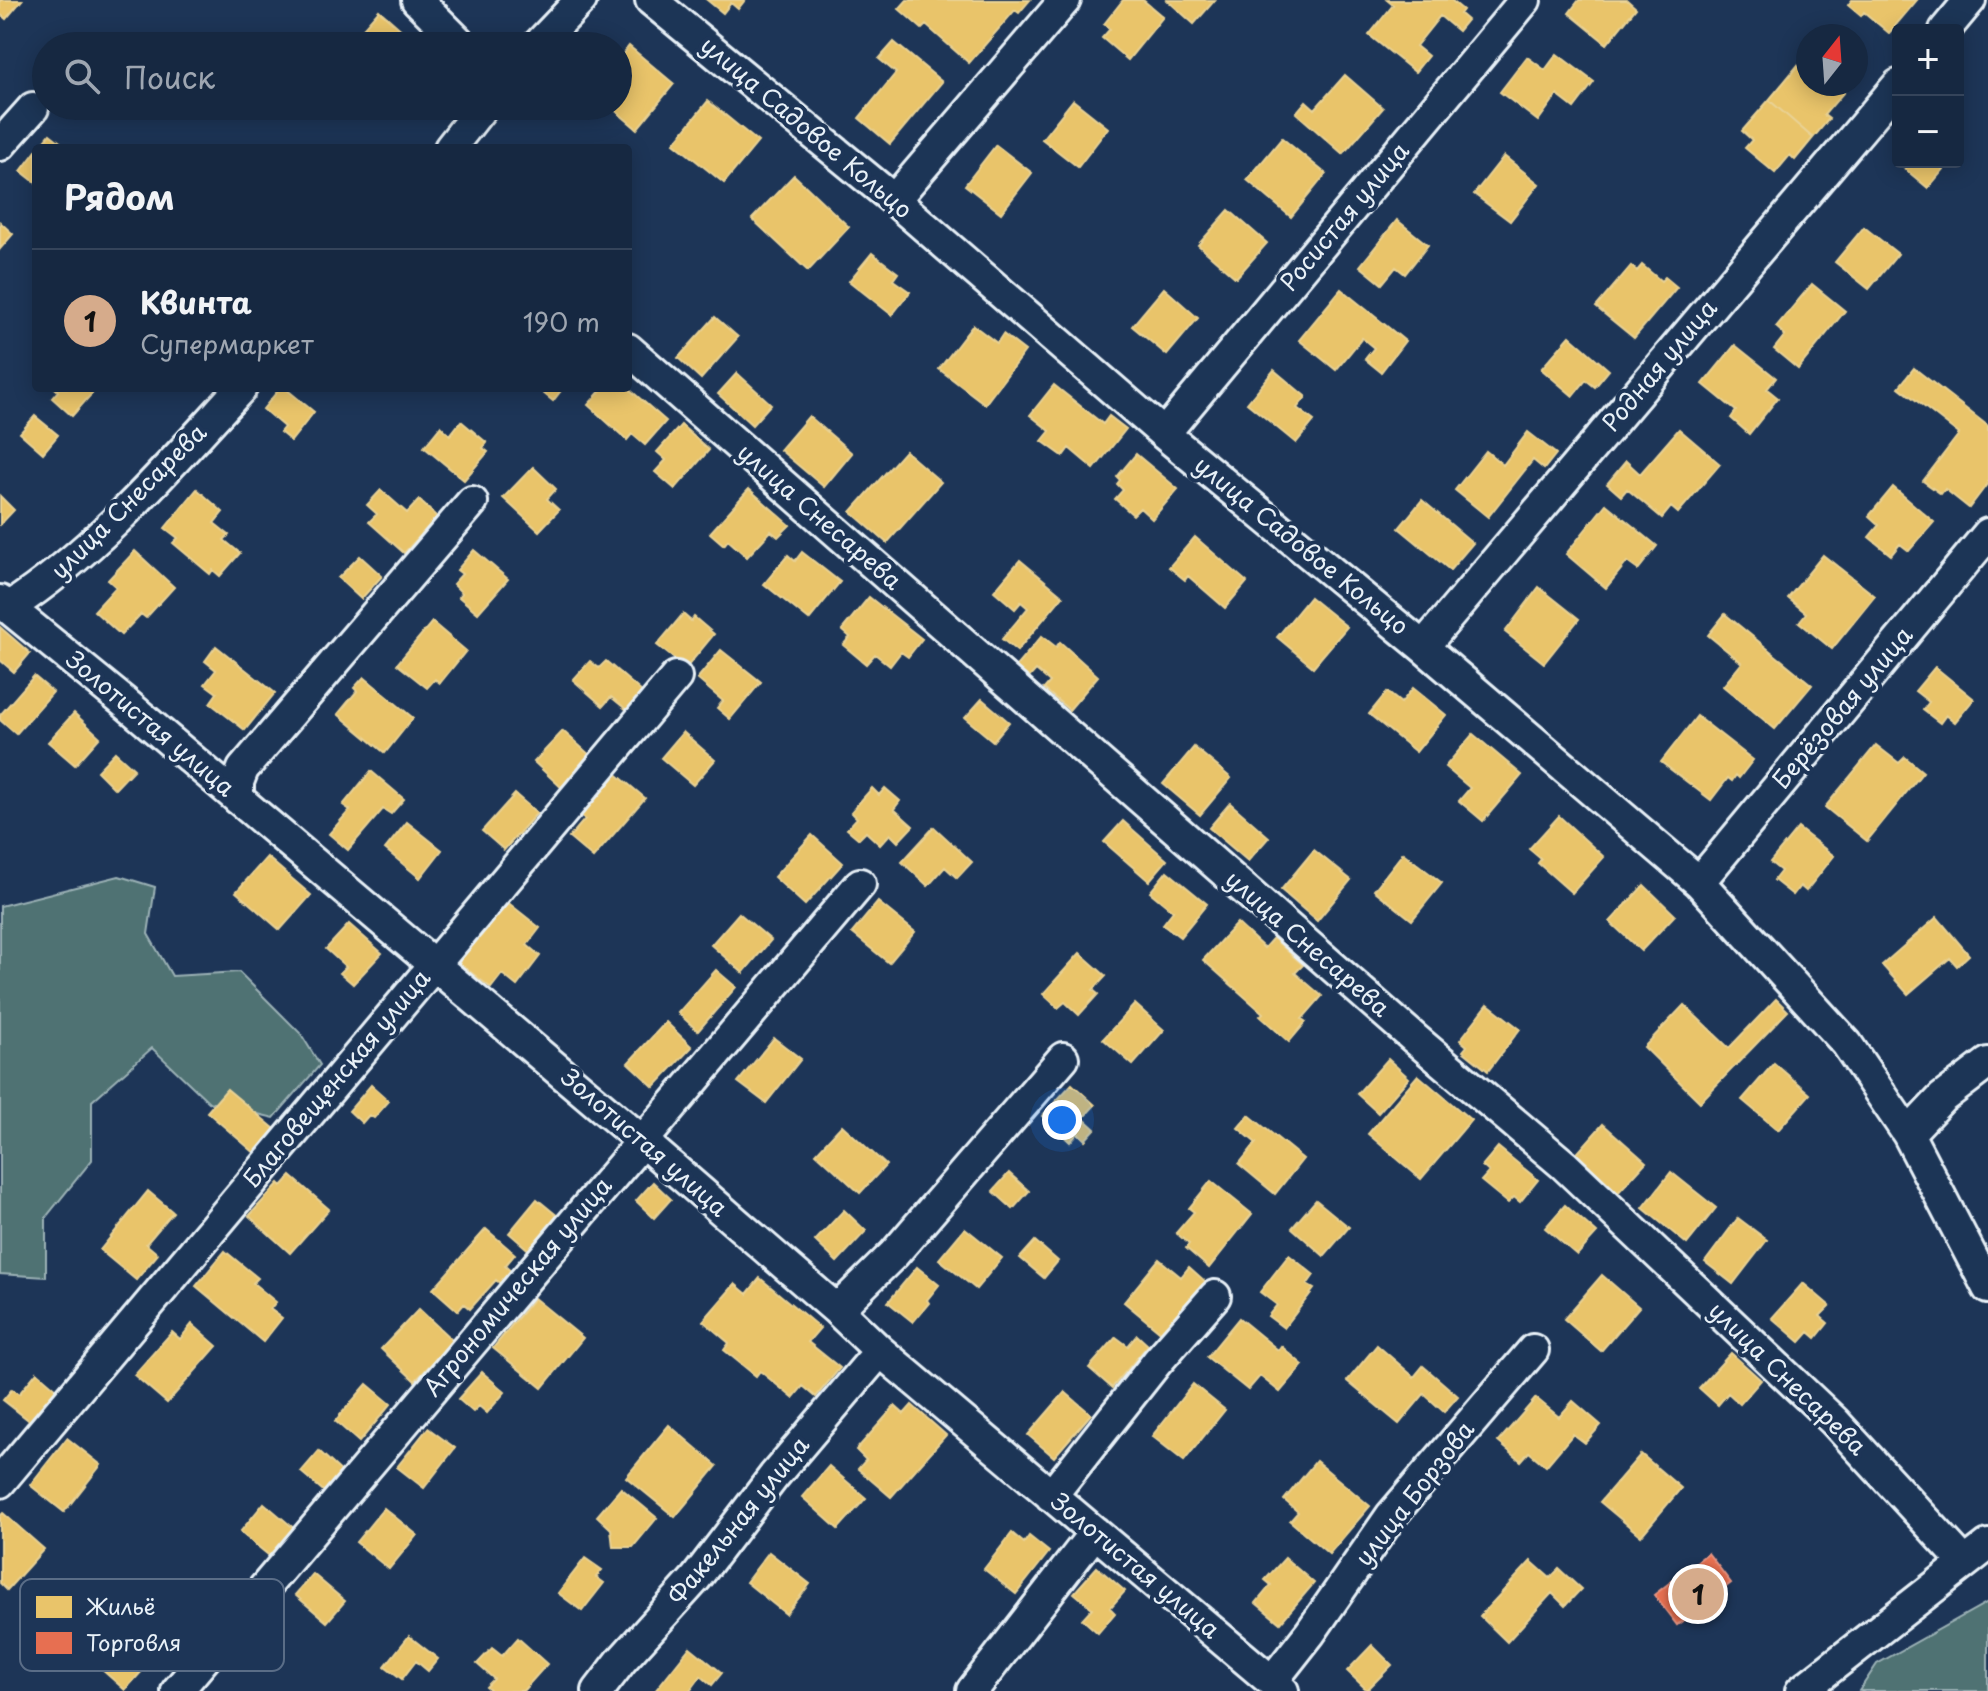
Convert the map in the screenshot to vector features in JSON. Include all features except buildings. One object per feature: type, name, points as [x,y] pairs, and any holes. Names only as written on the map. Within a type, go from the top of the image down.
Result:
[{"type":"street","points":[[417,0],[449,32]]},
{"type":"street","points":[[550,32],[581,0]]},
{"type":"street","name":"улица Садовое Кольцо","points":[[651,0],[894,200],[1164,434],[1423,647],[1699,882],[1847,1044],[1908,1134],[1988,1288]]},
{"type":"street","points":[[894,200],[1065,0]]},
{"type":"street","name":"Росистая улица","points":[[1164,434],[1525,0]]},
{"type":"street","points":[[1950,24],[1970,0]]},
{"type":"street","name":"Родная улица","points":[[1423,647],[1892,92]]},
{"type":"street","points":[[0,145],[32,109]]},
{"type":"street","points":[[453,144],[472,120]]},
{"type":"street","name":"улица Снесарева","points":[[632,353],[1414,1038],[1564,1165],[1976,1554]]},
{"type":"street","name":"улица Снесарева","points":[[5,604],[46,583],[147,489],[237,392]]},
{"type":"street","points":[[238,799],[238,782],[243,769],[472,502]]},
{"type":"street","name":"Берёзовая улица","points":[[1699,882],[1988,534]]},
{"type":"street","name":"Золотистая улица","points":[[5,604],[642,1141],[880,1351],[1278,1686]]},
{"type":"street","name":"Благовещенская улица","points":[[0,1482],[676,677]]},
{"type":"street","name":"Агрономическая улица","points":[[272,1579],[860,884]]},
{"type":"street","points":[[837,1310],[894,1254],[1063,1058]]},
{"type":"street","points":[[1908,1134],[1942,1098],[1988,1063]]},
{"type":"street","points":[[1051,1496],[1157,1362],[1215,1296]]},
{"type":"street","name":"улица Борзова","points":[[1278,1686],[1310,1633],[1391,1516],[1533,1350]]},
{"type":"street","name":"Факельная улица","points":[[598,1691],[696,1578],[774,1476],[880,1351]]},
{"type":"street","points":[[972,1691],[1095,1532]]},
{"type":"street","points":[[1801,1691],[1976,1554]]},
{"type":"street","name":"Агрономическая улица","points":[[177,1691],[194,1671]]},
{"type":"green space","points":[[119,876],[155,887],[148,934],[172,976],[239,972],[301,1034],[320,1065],[274,1118],[209,1102],[152,1048],[92,1101],[92,1160],[46,1217],[46,1277],[0,1274],[0,906]]},
{"type":"green space","points":[[1988,1602],[1988,1691],[1859,1691],[1877,1664]]},
{"type":"place","name":"Квинта","points":[[1698,1594]]}]
